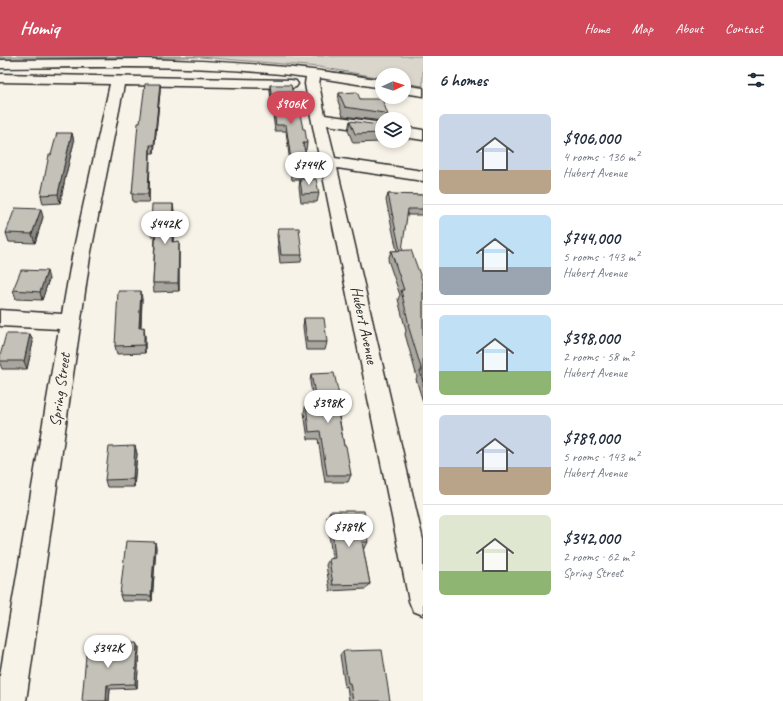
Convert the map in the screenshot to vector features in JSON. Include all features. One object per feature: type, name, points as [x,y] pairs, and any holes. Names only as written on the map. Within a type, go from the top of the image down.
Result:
[{"type":"street","points":[[0,64],[172,63],[245,66],[313,78],[375,83]]},
{"type":"street","points":[[0,78],[118,81],[313,78]]},
{"type":"street","name":"Hubert Avenue","points":[[313,78],[319,118],[423,601]]},
{"type":"street","name":"Spring Street","points":[[8,693],[80,257],[118,81]]},
{"type":"street","points":[[411,90],[423,92]]},
{"type":"street","points":[[319,118],[375,127]]},
{"type":"street","points":[[411,133],[423,135]]},
{"type":"street","points":[[329,162],[423,176]]},
{"type":"street","points":[[0,318],[70,322]]},
{"type":"shaded area","points":[[0,56],[423,56],[423,86],[411,84],[411,68],[375,68],[375,77],[319,67],[200,57],[0,58]]},
{"type":"building","points":[[145,84],[160,84],[154,145],[150,145],[148,194],[132,194],[138,123],[140,123]]},
{"type":"building","points":[[270,85],[291,85],[295,104],[298,104],[303,129],[305,129],[307,143],[303,143],[310,173],[293,173],[286,125],[276,125]]},
{"type":"building","points":[[357,92],[360,99],[375,99],[375,104],[384,104],[387,112],[345,107],[339,93]]},
{"type":"building","points":[[350,121],[375,124],[375,133],[355,134]]},
{"type":"building","points":[[57,133],[72,133],[58,194],[41,195],[49,155],[51,155]]},
{"type":"building","points":[[300,179],[316,179],[319,193],[302,194]]},
{"type":"building","points":[[388,194],[423,195],[423,209],[408,209],[402,250],[400,250]]},
{"type":"building","points":[[152,204],[173,204],[172,242],[179,241],[178,283],[153,283],[156,227],[151,227]]},
{"type":"building","points":[[15,208],[41,209],[32,234],[6,233]]},
{"type":"building","points":[[278,228],[299,228],[302,255],[281,255]]},
{"type":"building","points":[[411,250],[423,283],[423,382],[420,371],[422,371],[408,325],[401,290],[404,290],[391,251]]},
{"type":"building","points":[[21,270],[47,271],[40,292],[13,290]]},
{"type":"building","points":[[118,291],[141,291],[139,328],[144,327],[144,345],[115,346]]},
{"type":"building","points":[[304,318],[324,318],[327,342],[307,342]]},
{"type":"building","points":[[6,334],[30,334],[24,361],[0,361]]},
{"type":"building","points":[[334,373],[339,395],[335,395],[351,475],[327,475],[320,431],[309,432],[306,404],[317,404],[311,374]]},
{"type":"building","points":[[135,446],[133,479],[105,480],[109,447]]},
{"type":"building","points":[[330,511],[364,511],[368,542],[362,542],[370,584],[333,585],[329,559],[335,558]]},
{"type":"building","points":[[126,541],[155,542],[151,596],[120,595]]},
{"type":"building","points":[[137,643],[135,684],[107,685],[106,701],[82,701],[87,644]]},
{"type":"building","points":[[382,650],[390,701],[353,701],[350,683],[348,683],[343,651]]}]
